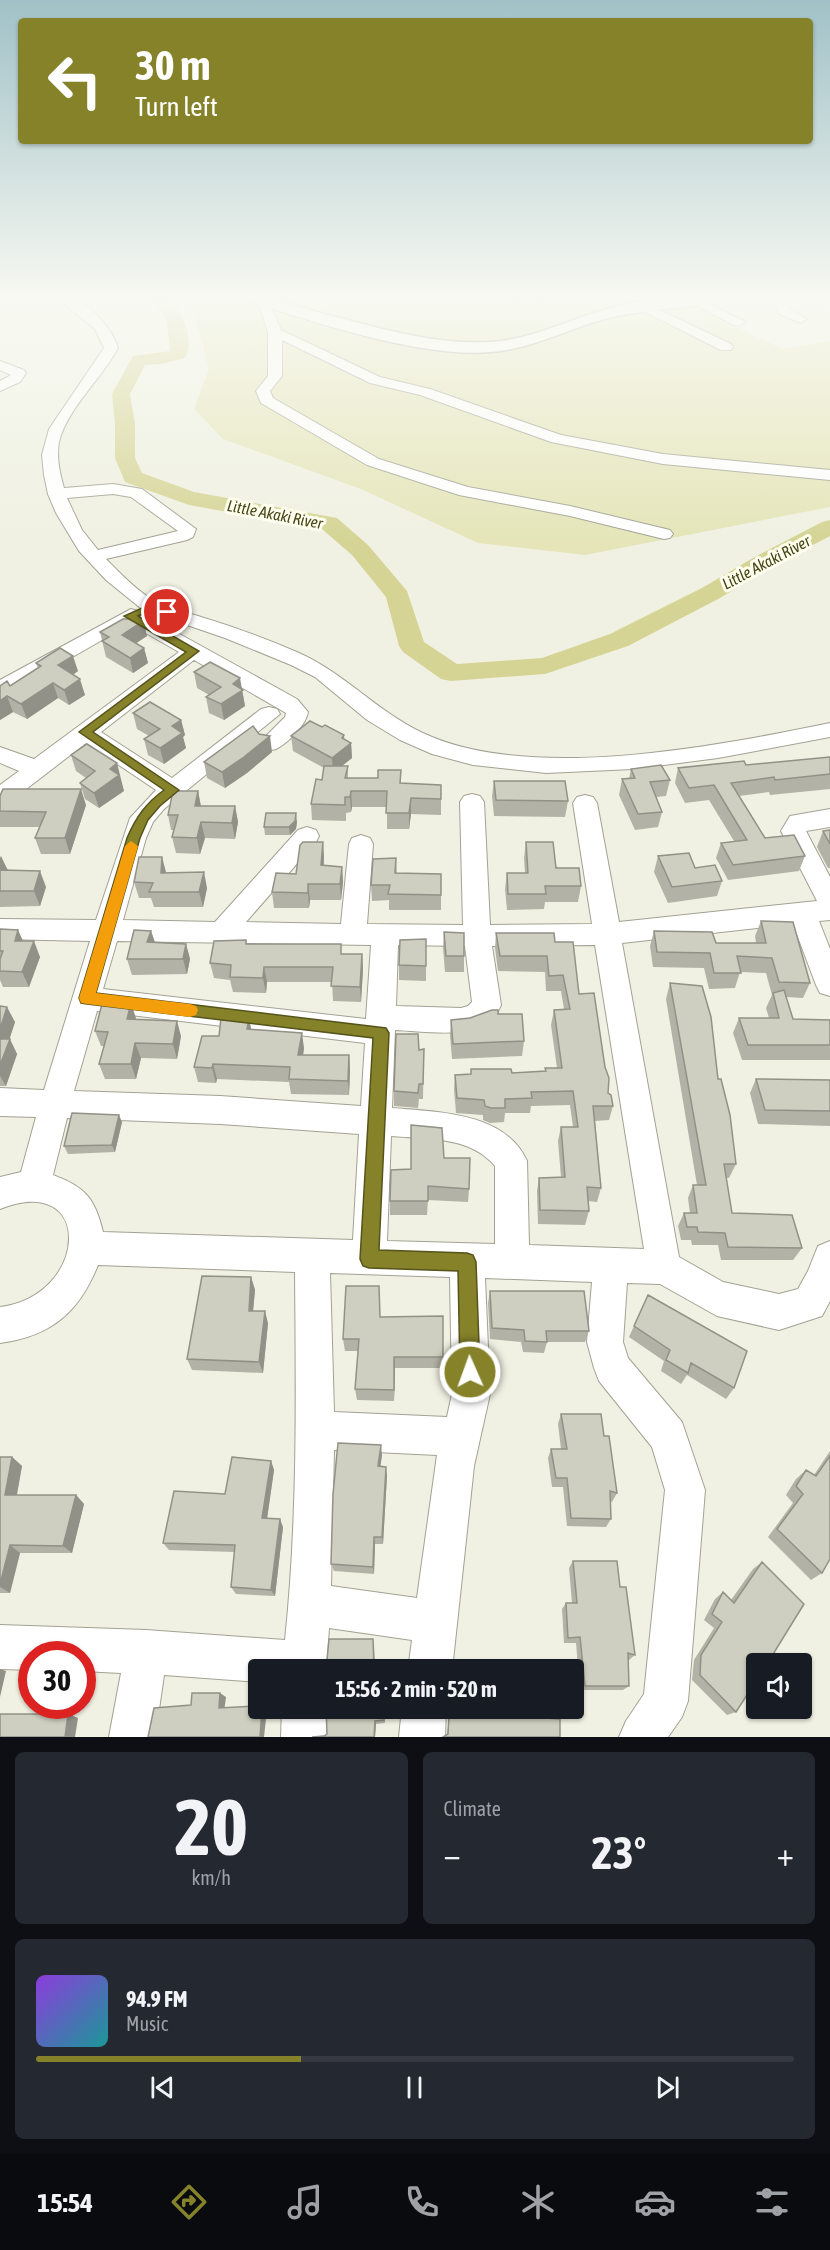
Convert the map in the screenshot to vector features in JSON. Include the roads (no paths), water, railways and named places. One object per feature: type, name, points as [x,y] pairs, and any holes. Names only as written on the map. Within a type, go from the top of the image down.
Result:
[{"type":"street","points":[[92,380],[61,422],[52,442],[50,454],[60,509],[73,531],[107,572],[151,607],[183,617],[315,669],[339,684],[373,714],[410,738],[446,752],[490,760],[559,767],[667,760],[752,747],[830,730]]},
{"type":"street","points":[[272,380],[263,391],[266,400],[363,458],[465,491],[570,511],[664,534]]},
{"type":"street","points":[[375,380],[425,392],[557,439],[663,459],[830,475]]},
{"type":"street","points":[[56,494],[113,489],[136,493],[187,529],[187,533],[181,536],[93,556]]},
{"type":"street","points":[[0,689],[130,616],[151,607]]},
{"type":"street","points":[[130,616],[289,704],[297,712],[296,719],[270,743]]},
{"type":"street","points":[[0,796],[194,651]]},
{"type":"street","points":[[34,1186],[55,1105],[106,931],[142,818],[156,803],[269,714]]},
{"type":"street","points":[[85,732],[173,790]]},
{"type":"street","points":[[0,755],[35,768]]},
{"type":"street","points":[[87,998],[381,1026],[461,1020],[477,1016],[487,1005],[477,936],[472,802]]},
{"type":"street","points":[[585,803],[664,1267]]},
{"type":"street","points":[[830,818],[799,822],[793,831],[830,902]]},
{"type":"street","points":[[222,932],[307,837]]},
{"type":"street","points":[[353,934],[362,844]]},
{"type":"street","points":[[0,928],[477,936],[608,934],[830,910]]},
{"type":"street","points":[[802,912],[830,985]]},
{"type":"street","points":[[369,1259],[386,934]]},
{"type":"street","points":[[0,1102],[220,1110],[443,1126],[478,1135],[499,1147],[511,1161],[512,1263]]},
{"type":"street","points":[[0,1193],[34,1186],[58,1191],[76,1204],[86,1224],[87,1248],[79,1273],[63,1295],[41,1313],[15,1323],[0,1325]]},
{"type":"street","points":[[87,1248],[664,1267],[717,1298],[779,1312],[809,1303],[822,1281],[830,1258]]},
{"type":"street","points":[[305,1659],[310,1604],[315,1430],[312,1254]]},
{"type":"street","points":[[431,1659],[454,1466],[471,1394],[467,1262]]},
{"type":"street","points":[[611,1266],[605,1342],[612,1368],[668,1436],[686,1490],[666,1701],[642,1737]]},
{"type":"street","points":[[315,1430],[461,1437]]},
{"type":"street","points":[[310,1604],[436,1622]]},
{"type":"street","points":[[0,1647],[146,1652],[248,1661]]},
{"type":"street","points":[[132,1737],[146,1652]]},
{"type":"street","points":[[304,1719],[304,1737]]},
{"type":"street","points":[[422,1737],[423,1719]]},
{"type":"waterway","name":"Little Akaki River","points":[[128,380],[121,394],[125,424],[125,458],[133,477],[189,498],[329,523],[360,550],[398,596],[412,646],[451,673],[545,666],[619,640],[711,593],[761,563],[830,527]]}]
